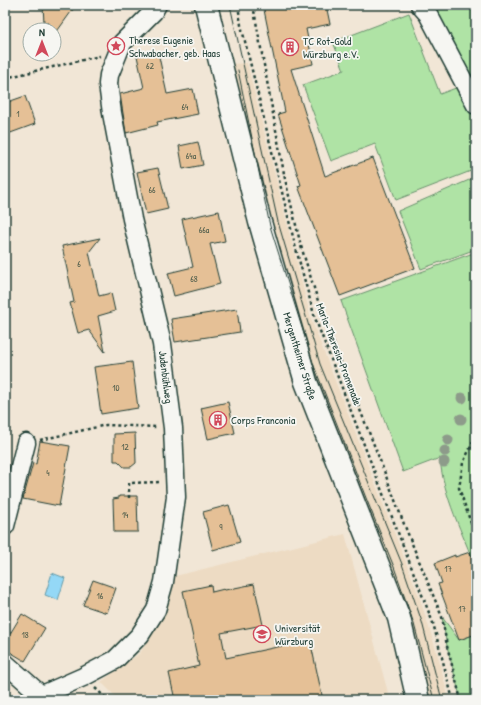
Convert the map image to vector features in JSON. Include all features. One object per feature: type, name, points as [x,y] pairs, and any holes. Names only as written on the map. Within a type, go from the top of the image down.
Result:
[{"type":"main road","name":"Mergentheimer Straße","points":[[206,5],[260,222],[306,382],[399,618],[418,700]]},
{"type":"street","name":"Judenbühlweg","points":[[36,697],[83,677],[115,660],[140,635],[156,610],[164,582],[176,497],[173,428],[162,344],[132,219],[109,94],[109,75],[122,44],[153,12],[157,5]]},
{"type":"street","points":[[420,5],[428,14],[472,98]]},
{"type":"street","points":[[5,526],[26,443]]},
{"type":"street","points":[[5,662],[36,697]]},
{"type":"path","name":"Maria-Theresia-Promenade","points":[[238,5],[246,47],[296,249],[315,318],[433,623],[453,700]]},
{"type":"path","name":"Maria-Theresia-Promenade","points":[[253,5],[285,179],[301,246],[323,317],[442,617],[447,646],[461,700]]},
{"type":"path","points":[[5,78],[118,52]]},
{"type":"path","points":[[26,443],[106,425],[173,428]]},
{"type":"path","points":[[476,436],[462,463],[459,488],[476,538]]},
{"type":"path","points":[[129,498],[129,483],[176,481]]},
{"type":"shaded area","points":[[247,63],[311,319],[419,596],[438,656],[449,700],[428,700],[309,367],[275,251],[231,64]]},
{"type":"shaded area","name":"Universität Würzburg","points":[[345,534],[390,700],[119,700],[101,682],[140,653],[164,616],[175,576]]},
{"type":"green space","points":[[429,5],[476,5],[476,99]]},
{"type":"green space","points":[[409,13],[440,94],[461,86],[476,117],[476,169],[396,200],[375,144],[331,161],[303,85],[344,70],[333,42]]},
{"type":"green space","points":[[476,177],[476,249],[421,269],[398,211]]},
{"type":"green space","points":[[476,252],[476,569],[449,501],[440,458],[403,472],[341,301]]},
{"type":"green space","points":[[442,617],[459,640],[476,634],[476,700],[461,700],[447,646]]},
{"type":"water","points":[[52,573],[65,578],[58,600],[45,595]]},
{"type":"building","points":[[43,5],[76,5],[62,24],[62,22],[44,22]]},
{"type":"building","points":[[263,5],[326,5],[330,24],[306,29],[313,64],[291,69],[325,176],[373,158],[415,268],[340,296],[298,186],[301,185],[278,114],[285,112]]},
{"type":"building","points":[[158,52],[167,94],[193,89],[198,114],[157,122],[158,125],[126,133],[120,94],[144,88],[137,56]]},
{"type":"building","points":[[25,96],[35,124],[5,135],[5,103]]},
{"type":"building","points":[[198,142],[203,165],[183,169],[179,146]]},
{"type":"building","points":[[158,168],[168,209],[146,214],[137,172]]},
{"type":"building","points":[[219,211],[225,241],[210,244],[220,284],[174,296],[168,273],[193,267],[182,219]]},
{"type":"building","points":[[100,238],[89,252],[99,296],[111,293],[115,311],[98,316],[105,352],[89,330],[78,333],[70,303],[74,302],[62,246]]},
{"type":"building","points":[[237,309],[240,332],[175,342],[171,319]]},
{"type":"building","points":[[132,362],[138,408],[101,414],[94,367]]},
{"type":"building","name":"Corps Franconia","points":[[228,402],[235,433],[208,439],[201,408]]},
{"type":"building","points":[[135,433],[136,463],[131,467],[124,467],[118,461],[114,461],[114,434]]},
{"type":"building","points":[[40,441],[70,446],[59,506],[23,499],[33,463],[36,464]]},
{"type":"building","points":[[119,496],[137,496],[138,532],[114,532],[113,499],[119,498]]},
{"type":"building","points":[[229,505],[240,542],[213,550],[203,512]]},
{"type":"building","points":[[470,552],[476,569],[476,634],[459,640],[438,584],[442,583],[435,563],[455,555],[455,557]]},
{"type":"building","points":[[93,580],[116,588],[107,613],[83,605]]},
{"type":"building","points":[[254,584],[263,625],[221,633],[226,658],[310,640],[323,700],[175,700],[169,673],[199,666],[183,591],[211,585],[212,592]]},
{"type":"building","points":[[22,614],[45,628],[25,661],[5,649],[5,642]]},
{"type":"tram line","points":[[230,5],[278,222],[320,364],[402,564],[422,622],[442,700]]},
{"type":"tram line","points":[[238,70],[270,226],[314,366],[394,567],[414,624],[434,700]]},
{"type":"place","name":"Therese Eugenie Schwabacher, geb. Haas","points":[[116,46]]},
{"type":"place","name":"TC Rot-Gold Würzburg e.V.","points":[[290,47]]},
{"type":"place","name":"Corps Franconia","points":[[218,420]]},
{"type":"place","name":"Universität Würzburg","points":[[262,634]]}]
